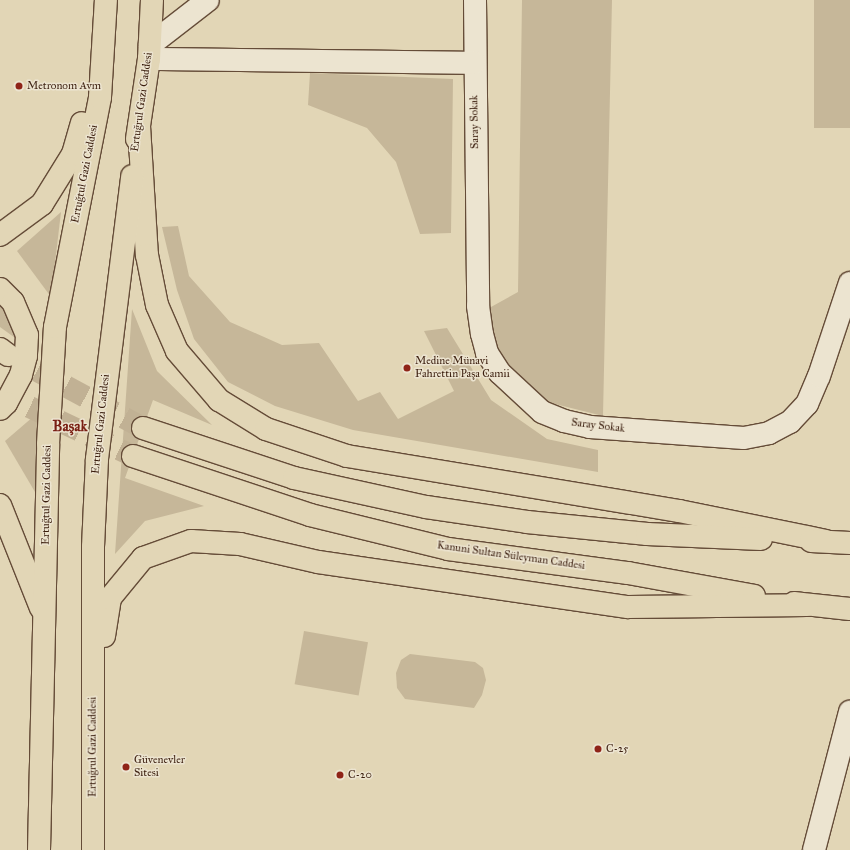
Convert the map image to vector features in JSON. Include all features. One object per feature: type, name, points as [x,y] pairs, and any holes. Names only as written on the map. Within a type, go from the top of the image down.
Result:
[{"type":"main road","name":"Ertuğtul Gazi Caddesi","points":[[39,850],[48,444],[55,327],[100,97],[101,58],[106,0]]},
{"type":"main road","name":"Ertuğrul Gazi Caddesi","points":[[92,850],[97,459],[149,52],[152,0]]},
{"type":"main road","points":[[0,235],[42,204],[73,154],[101,58]]},
{"type":"main road","points":[[139,126],[146,256],[157,305],[177,351],[219,400],[266,429],[347,456],[679,511],[826,542]]},
{"type":"main road","points":[[0,289],[13,302],[27,335],[21,376],[6,403],[0,409]]},
{"type":"main road","points":[[143,428],[294,478],[426,507],[527,522],[647,534],[850,543]]},
{"type":"main road","name":"Kanuni Sultan Süleyman Caddesi","points":[[133,456],[310,515],[448,549],[628,573],[807,605],[850,609]]},
{"type":"main road","points":[[0,505],[45,618]]},
{"type":"main road","points":[[93,705],[110,598],[143,558],[191,540],[240,544],[318,562],[628,607],[807,605]]},
{"type":"street","points":[[149,52],[208,0]]},
{"type":"street","name":"Saray Sokak","points":[[475,0],[474,63],[478,306],[482,334],[487,353],[500,373],[519,394],[542,412],[564,422],[590,427],[744,438],[769,433],[790,422],[807,404],[819,376],[850,283]]},
{"type":"street","points":[[149,52],[474,63]]},
{"type":"street","points":[[814,850],[850,712]]},
{"type":"shaded area","points":[[522,0],[612,0],[603,416],[547,402],[503,366],[491,338],[491,307],[518,292]]},
{"type":"shaded area","points":[[814,0],[850,0],[850,128],[814,128]]},
{"type":"shaded area","points":[[310,73],[453,79],[451,233],[420,234],[396,162],[367,128],[308,105]]},
{"type":"shaded area","points":[[61,212],[51,297],[17,251]]},
{"type":"shaded area","points":[[178,226],[189,276],[230,322],[282,345],[319,343],[358,401],[380,392],[398,419],[454,391],[424,331],[447,328],[491,400],[547,439],[598,450],[598,472],[353,430],[275,406],[228,382],[194,339],[177,290],[162,227]]},
{"type":"shaded area","points":[[0,299],[18,340],[0,327]]},
{"type":"shaded area","points":[[132,309],[157,371],[212,425],[153,400],[125,478],[204,506],[145,521],[115,554]]},
{"type":"shaded area","points":[[41,410],[35,492],[5,441]]},
{"type":"shaded area","points":[[304,631],[368,642],[359,695],[295,684]]},
{"type":"shaded area","points":[[410,654],[475,662],[483,668],[486,680],[482,695],[474,708],[405,699],[397,688],[396,673],[401,660]]},
{"type":"tunnel","points":[[8,355],[143,428]]},
{"type":"tunnel","points":[[0,393],[133,456]]},
{"type":"place","name":"Metronom Avm","points":[[19,86]]},
{"type":"place","name":"Medine Münavi Fahrettin Paşa Camii","points":[[407,368]]},
{"type":"place","name":"C-25","points":[[598,749]]},
{"type":"place","name":"Güvenevler Sitesi","points":[[126,767]]},
{"type":"place","name":"C-20","points":[[340,775]]},
{"type":"district","name":"Başak","points":[[70,427]]}]
